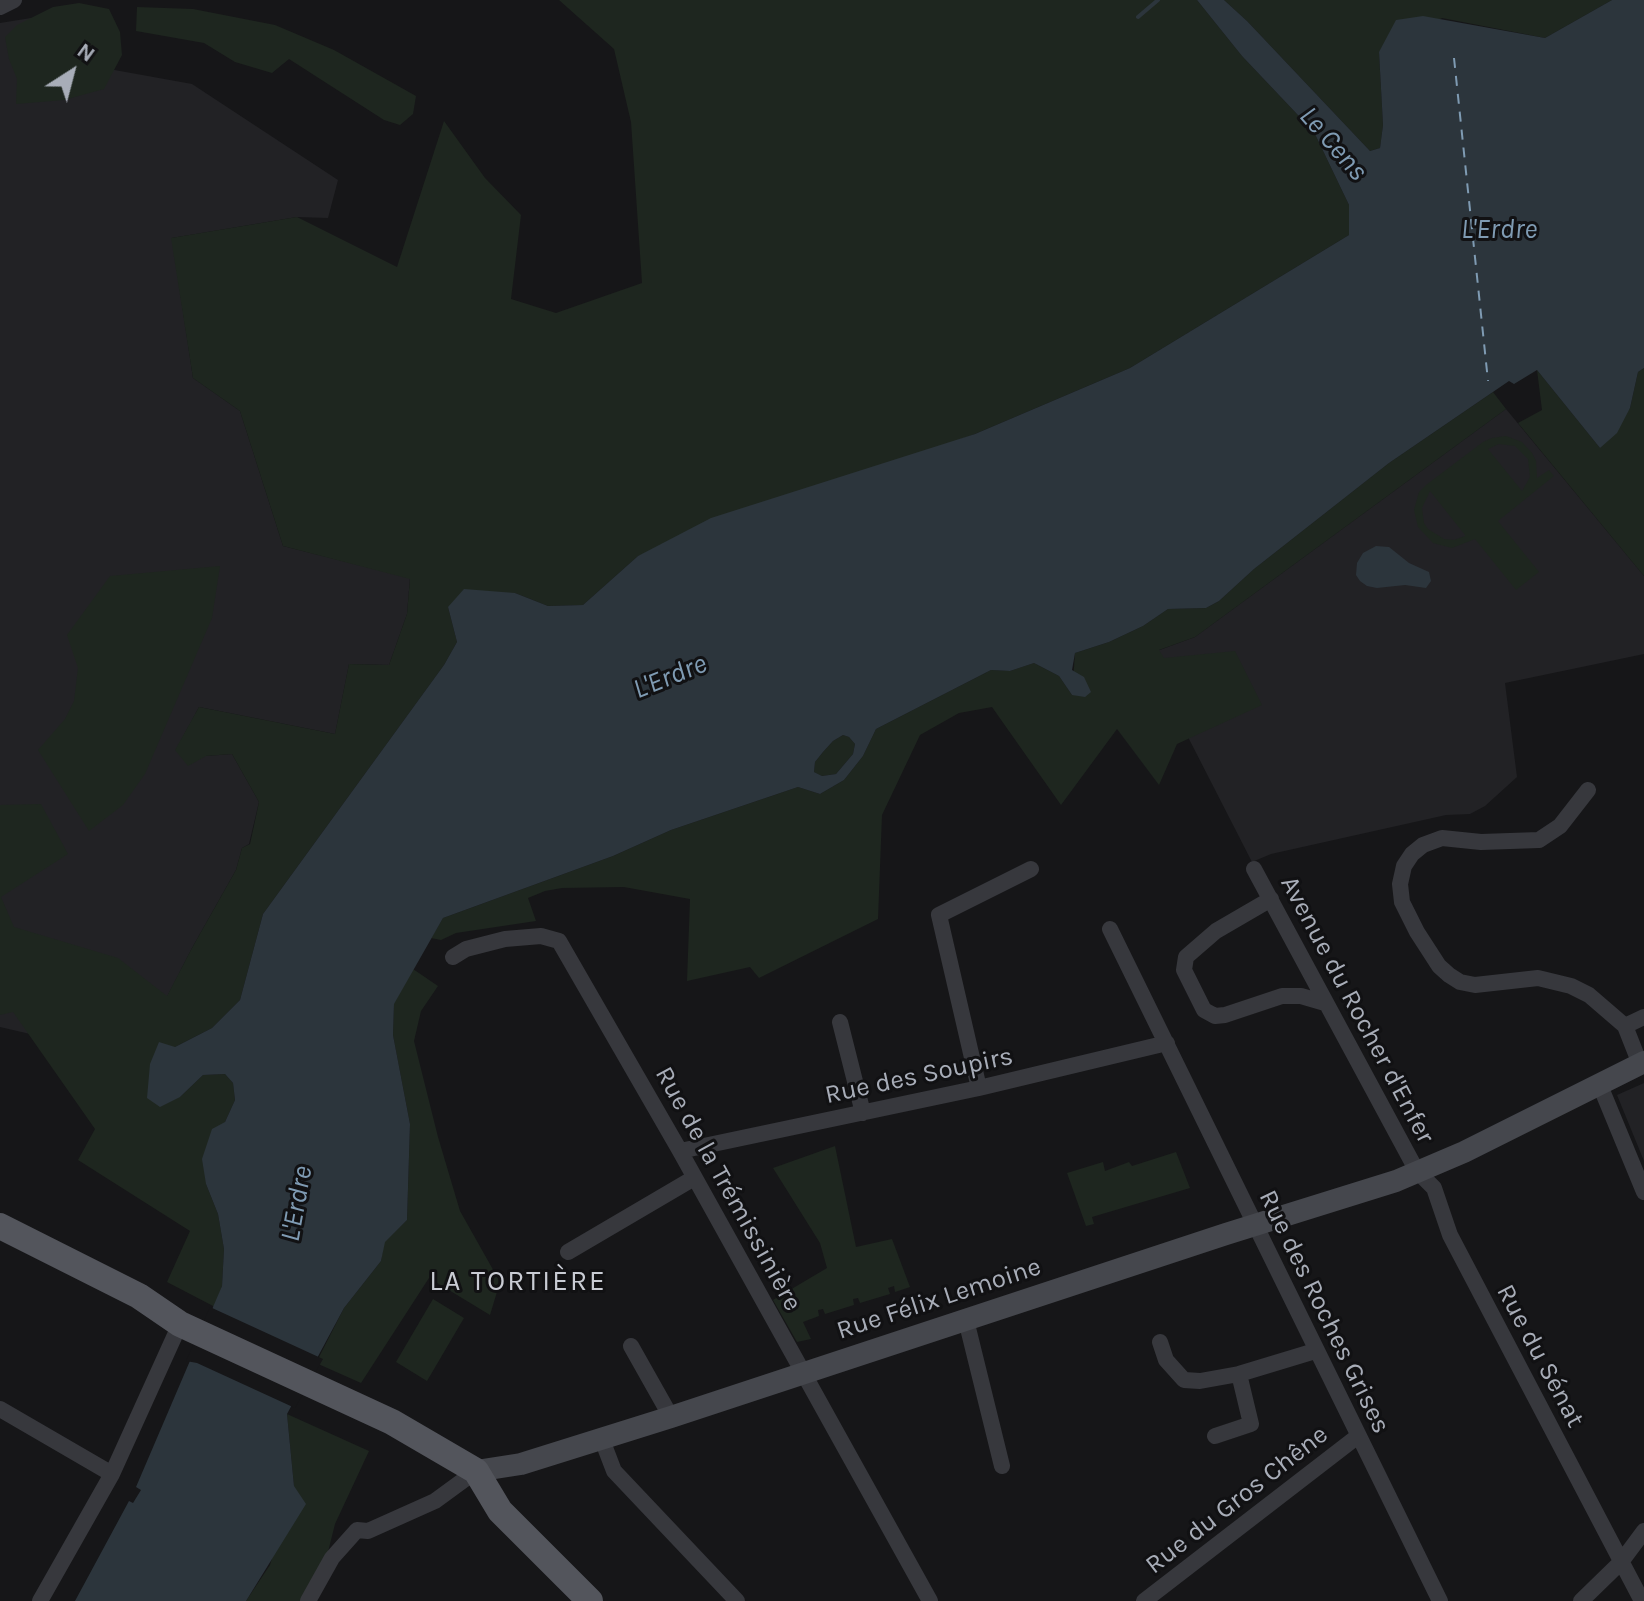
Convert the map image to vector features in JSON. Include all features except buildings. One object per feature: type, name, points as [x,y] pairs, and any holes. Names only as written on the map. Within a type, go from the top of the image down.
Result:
[{"type":"main road","points":[[0,1226],[139,1296],[185,1326],[392,1422],[476,1471],[500,1511],[590,1601]]},
{"type":"street","points":[[0,7],[14,0]]},
{"type":"street","points":[[1588,790],[1560,826],[1539,840],[1481,842],[1442,838],[1423,845],[1404,866],[1400,884],[1402,902],[1439,966],[1460,982],[1489,984],[1538,978],[1555,981],[1589,995],[1625,1026],[1642,1063]]},
{"type":"street","points":[[979,1088],[939,915],[1031,869]]},
{"type":"street","name":"Avenue du Rocher d'Enfer","points":[[1254,869],[1419,1173]]},
{"type":"street","points":[[1271,899],[1216,931],[1186,957],[1184,970],[1204,1010],[1215,1016],[1225,1015],[1282,996],[1301,996],[1325,1003]]},
{"type":"street","name":"Rue des Roches Grises","points":[[1110,929],[1440,1601]]},
{"type":"street","name":"Rue de la Trémissinière","points":[[453,957],[466,949],[505,939],[541,936],[559,941],[680,1151],[930,1601]]},
{"type":"street","points":[[1625,1026],[1644,1017]]},
{"type":"street","points":[[840,1022],[863,1113]]},
{"type":"street","name":"Rue des Soupirs","points":[[680,1151],[979,1088],[1167,1043]]},
{"type":"street","name":"Rue Félix Lemoine","points":[[476,1471],[521,1464],[671,1417],[1419,1173],[1642,1063]]},
{"type":"street","points":[[1599,1083],[1644,1192]]},
{"type":"street","name":"Rue du Sénat","points":[[1419,1173],[1434,1188],[1450,1235],[1642,1601]]},
{"type":"street","points":[[568,1252],[694,1178]]},
{"type":"street","points":[[966,1320],[1002,1466]]},
{"type":"street","points":[[40,1601],[112,1474],[185,1326]]},
{"type":"street","points":[[1160,1342],[1166,1360],[1184,1380],[1200,1381],[1239,1374],[1315,1351]]},
{"type":"street","points":[[631,1346],[671,1417]]},
{"type":"street","points":[[1215,1436],[1251,1424],[1239,1374]]},
{"type":"street","points":[[0,1409],[112,1474]]},
{"type":"street","name":"Rue du Gros Chêne","points":[[1144,1601],[1358,1436]]},
{"type":"street","points":[[601,1437],[614,1471],[737,1601]]},
{"type":"street","points":[[308,1601],[332,1558],[357,1530],[368,1531],[440,1497],[476,1471]]},
{"type":"street","points":[[1581,1601],[1621,1562],[1644,1531]]},
{"type":"shaded area","points":[[559,0],[1197,0],[1242,56],[1314,132],[1349,205],[1349,235],[1130,368],[975,434],[638,556],[583,605],[548,606],[515,593],[448,607],[457,642],[444,665],[263,914],[240,1000],[212,1028],[175,1047],[180,1097],[203,1075],[225,1074],[233,1083],[235,1100],[206,1184],[218,1214],[224,1249],[222,1286],[215,1307],[167,1282],[190,1231],[78,1160],[95,1129],[13,1012],[0,1015],[0,805],[41,804],[68,854],[1,897],[14,927],[118,958],[167,996],[236,870],[242,848],[250,844],[259,802],[232,754],[206,756],[188,766],[175,750],[199,707],[335,734],[349,664],[389,665],[407,614],[410,579],[283,546],[240,411],[193,378],[171,238],[297,217],[397,267],[444,121],[485,178],[521,215],[511,299],[556,313],[642,283],[631,122],[614,49]]},
{"type":"shaded area","points":[[1224,0],[1612,0],[1545,38],[1442,18],[1379,52],[1383,125],[1380,148],[1370,151]]},
{"type":"shaded area","points":[[79,3],[109,9],[120,32],[122,55],[104,89],[64,100],[16,104],[17,79],[5,37],[17,25],[53,7]]},
{"type":"shaded area","points":[[137,7],[193,9],[275,25],[334,50],[416,96],[413,114],[400,125],[384,120],[289,59],[272,73],[235,62],[204,43],[136,31]]},
{"type":"shaded area","points":[[31,18],[109,69],[192,84],[338,180],[328,218],[297,217],[172,238],[193,378],[240,411],[283,546],[410,578],[407,614],[389,665],[349,664],[335,734],[199,707],[176,750],[205,756],[232,754],[259,802],[249,844],[242,848],[236,870],[167,997],[129,1057],[0,1027],[0,23]]},
{"type":"shaded area","points":[[1644,368],[1644,576],[1518,423],[1542,410],[1537,370],[1600,448],[1630,408],[1638,372]]},
{"type":"shaded area","points":[[1493,392],[1506,409],[1195,637],[1159,650],[1164,658],[1235,651],[1262,705],[1177,744],[1159,785],[1117,729],[1061,805],[992,707],[959,713],[920,735],[882,815],[878,919],[759,978],[750,967],[687,981],[690,899],[624,887],[545,891],[528,898],[536,921],[456,933],[441,940],[431,938],[443,918],[613,856],[671,830],[798,787],[820,794],[844,780],[863,756],[876,729],[991,670],[1010,671],[1034,663],[1059,676],[1072,695],[1075,653],[1143,626],[1168,609],[1206,608],[1219,601],[1254,569],[1389,463]]},
{"type":"shaded area","points":[[1506,409],[1644,576],[1644,654],[1505,683],[1517,777],[1485,806],[1470,814],[1446,815],[1271,854],[1252,862],[1146,655],[1195,637]]},
{"type":"shaded area","points":[[1506,436],[1522,442],[1536,461],[1537,478],[1549,470],[1554,476],[1498,521],[1539,572],[1516,590],[1475,539],[1452,548],[1433,543],[1418,527],[1414,510],[1419,492],[1426,485],[1492,438]],"holes":[[[1499,444],[1515,446],[1528,459],[1530,477],[1522,491],[1488,449]],[[1430,491],[1465,535],[1465,536],[1454,540],[1444,539],[1428,529],[1422,508]]]},
{"type":"shaded area","points":[[220,566],[212,618],[145,774],[123,805],[89,831],[38,750],[65,719],[74,701],[78,668],[67,635],[110,576]]},
{"type":"shaded area","points":[[843,735],[855,744],[853,754],[836,774],[822,776],[814,772],[815,762],[833,741]]},
{"type":"shaded area","points":[[413,969],[438,986],[421,1011],[414,1041],[438,1137],[460,1211],[500,1282],[490,1315],[429,1278],[361,1383],[316,1363],[344,1308],[381,1261],[384,1242],[407,1220],[410,1124],[393,1035],[394,1003]]},
{"type":"shaded area","points":[[1644,1083],[1644,1161],[1617,1095]]},
{"type":"shaded area","points":[[835,1146],[856,1247],[892,1239],[910,1287],[895,1292],[894,1286],[888,1288],[890,1294],[860,1303],[858,1298],[853,1299],[854,1305],[825,1314],[823,1309],[818,1310],[819,1316],[803,1322],[811,1339],[797,1342],[773,1300],[827,1268],[820,1243],[773,1168]]},
{"type":"shaded area","points":[[1176,1152],[1190,1188],[1092,1217],[1094,1224],[1086,1226],[1067,1173],[1103,1162],[1105,1171],[1129,1162],[1132,1166]]},
{"type":"shaded area","points":[[433,1299],[464,1318],[427,1381],[396,1362]]},
{"type":"shaded area","points":[[287,1414],[369,1451],[335,1524],[328,1552],[301,1601],[246,1601],[270,1565],[294,1486]]},
{"type":"water","name":"L'Erdre","points":[[1197,0],[1224,0],[1370,151],[1380,148],[1383,125],[1379,52],[1396,20],[1423,16],[1545,38],[1612,0],[1644,0],[1644,368],[1638,372],[1630,408],[1617,433],[1600,448],[1537,370],[1514,384],[1509,381],[1389,463],[1254,569],[1219,601],[1206,608],[1168,609],[1143,626],[1075,653],[1072,670],[1084,677],[1091,692],[1085,697],[1072,695],[1059,676],[1034,663],[1010,671],[991,670],[876,729],[863,756],[844,780],[820,794],[798,787],[671,830],[613,856],[443,918],[394,1004],[393,1035],[410,1124],[407,1220],[385,1242],[381,1261],[344,1308],[287,1414],[294,1486],[306,1504],[246,1601],[75,1601],[129,1501],[133,1503],[141,1490],[136,1487],[222,1286],[224,1249],[218,1214],[206,1184],[202,1159],[212,1129],[225,1122],[235,1100],[233,1083],[225,1074],[203,1075],[180,1097],[160,1107],[147,1098],[150,1064],[159,1042],[175,1047],[212,1028],[240,1000],[263,914],[444,665],[457,642],[448,607],[464,589],[515,593],[548,606],[583,605],[638,556],[711,518],[975,434],[1130,368],[1349,235],[1349,205],[1314,132],[1242,56]],"holes":[[[843,735],[855,744],[853,754],[836,774],[822,776],[814,772],[815,762],[833,741]]]},
{"type":"water","points":[[1376,546],[1389,547],[1409,563],[1429,572],[1431,581],[1426,588],[1405,585],[1377,588],[1360,581],[1356,575],[1357,563],[1363,553]]},
{"type":"pier","points":[[210,1307],[323,1359],[295,1408],[197,1363],[186,1361]]},
{"type":"waterway","points":[[1138,17],[1158,0]]},
{"type":"ferry route","points":[[1454,58],[1488,381]]},
{"type":"district","name":"LA TORTIÈRE","points":[[518,1282]]},
{"type":"water label","name":"Le Cens","points":[[1333,144]]}]
